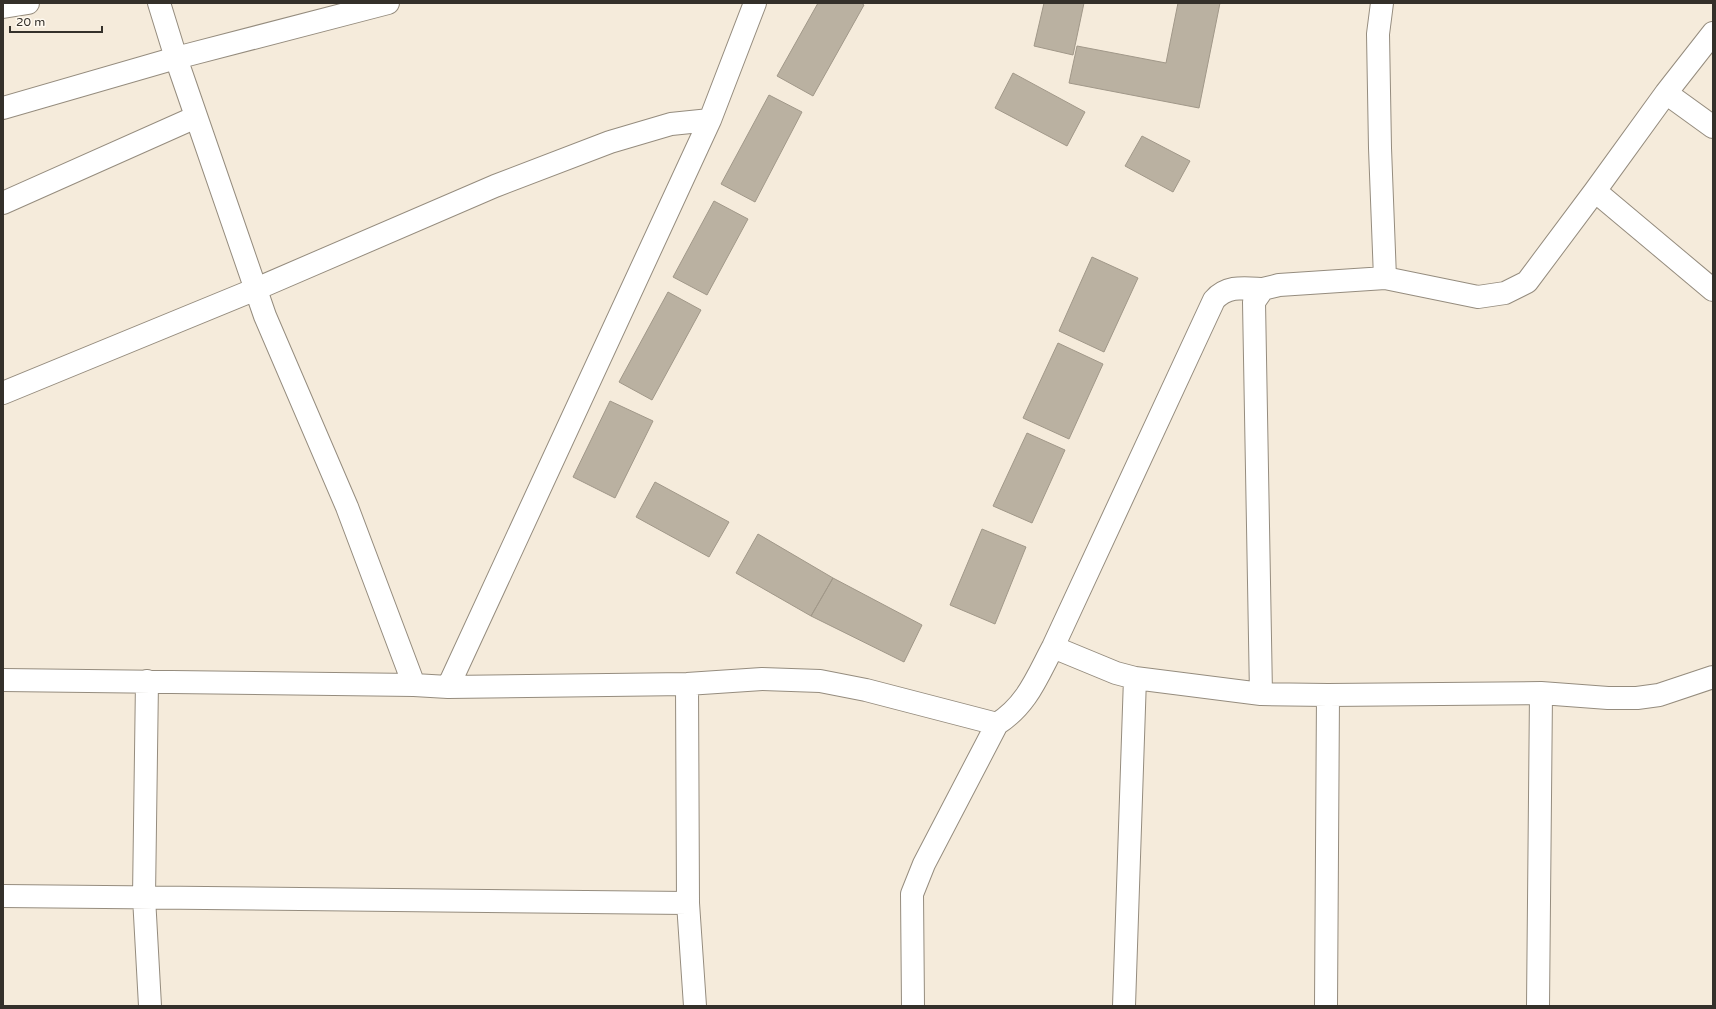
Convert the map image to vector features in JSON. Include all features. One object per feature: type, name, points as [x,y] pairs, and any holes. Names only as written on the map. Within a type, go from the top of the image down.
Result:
[{"type":"street","points":[[3,7],[28,3]]},
{"type":"street","points":[[159,3],[176,58],[265,316],[346,507],[414,685]]},
{"type":"street","points":[[3,108],[176,58],[388,3]]},
{"type":"street","points":[[448,687],[710,120],[755,3]]},
{"type":"street","points":[[1382,3],[1378,34],[1380,148],[1385,278]]},
{"type":"street","points":[[913,1006],[912,894],[924,864],[997,724],[1010,716],[1027,697],[1053,647],[1214,300],[1220,293],[1232,288],[1263,289],[1279,285],[1385,278],[1478,297],[1505,293],[1527,282],[1666,92],[1713,34]]},
{"type":"street","points":[[1666,92],[1713,127]]},
{"type":"street","points":[[3,203],[196,117]]},
{"type":"street","points":[[3,393],[256,289],[495,186],[610,142],[671,124],[710,120]]},
{"type":"street","points":[[1595,191],[1713,290]]},
{"type":"street","points":[[1261,694],[1254,302],[1263,289]]},
{"type":"street","points":[[1053,647],[1110,671],[1135,678],[1261,694],[1328,695],[1541,693],[1608,698],[1637,698],[1659,695],[1713,678]]},
{"type":"street","points":[[4,676],[448,687],[687,684],[762,679],[820,681],[866,690],[997,724]]},
{"type":"street","points":[[1124,1006],[1135,678]]},
{"type":"street","points":[[147,680],[144,898],[150,1006]]},
{"type":"street","points":[[687,684],[688,902],[695,1006]]},
{"type":"street","points":[[1538,1006],[1541,693]]},
{"type":"street","points":[[1326,1006],[1328,695]]},
{"type":"street","points":[[3,896],[688,902]]},
{"type":"building","points":[[818,3],[861,3],[864,5],[813,96],[777,76]]},
{"type":"building","points":[[1044,3],[1084,3],[1073,55],[1034,46]]},
{"type":"building","points":[[1178,3],[1220,3],[1199,108],[1069,83],[1077,46],[1166,63]]},
{"type":"building","points":[[1013,73],[1085,112],[1067,146],[995,108]]},
{"type":"building","points":[[769,95],[802,112],[755,202],[721,184]]},
{"type":"building","points":[[1142,136],[1190,161],[1173,192],[1125,166]]},
{"type":"building","points":[[714,201],[748,219],[707,295],[673,277]]},
{"type":"building","points":[[1092,257],[1138,278],[1104,352],[1059,331]]},
{"type":"building","points":[[668,292],[701,310],[652,400],[619,382]]},
{"type":"building","points":[[1058,343],[1103,364],[1069,439],[1023,418]]},
{"type":"building","points":[[610,401],[653,421],[615,498],[573,477]]},
{"type":"building","points":[[1027,433],[1065,450],[1032,523],[993,506]]},
{"type":"building","points":[[655,482],[729,522],[709,557],[636,517]]},
{"type":"building","points":[[982,529],[1026,547],[995,624],[950,605]]},
{"type":"building","points":[[758,534],[833,578],[811,616],[736,573]]},
{"type":"building","points":[[833,578],[922,625],[904,662],[811,616]]}]
